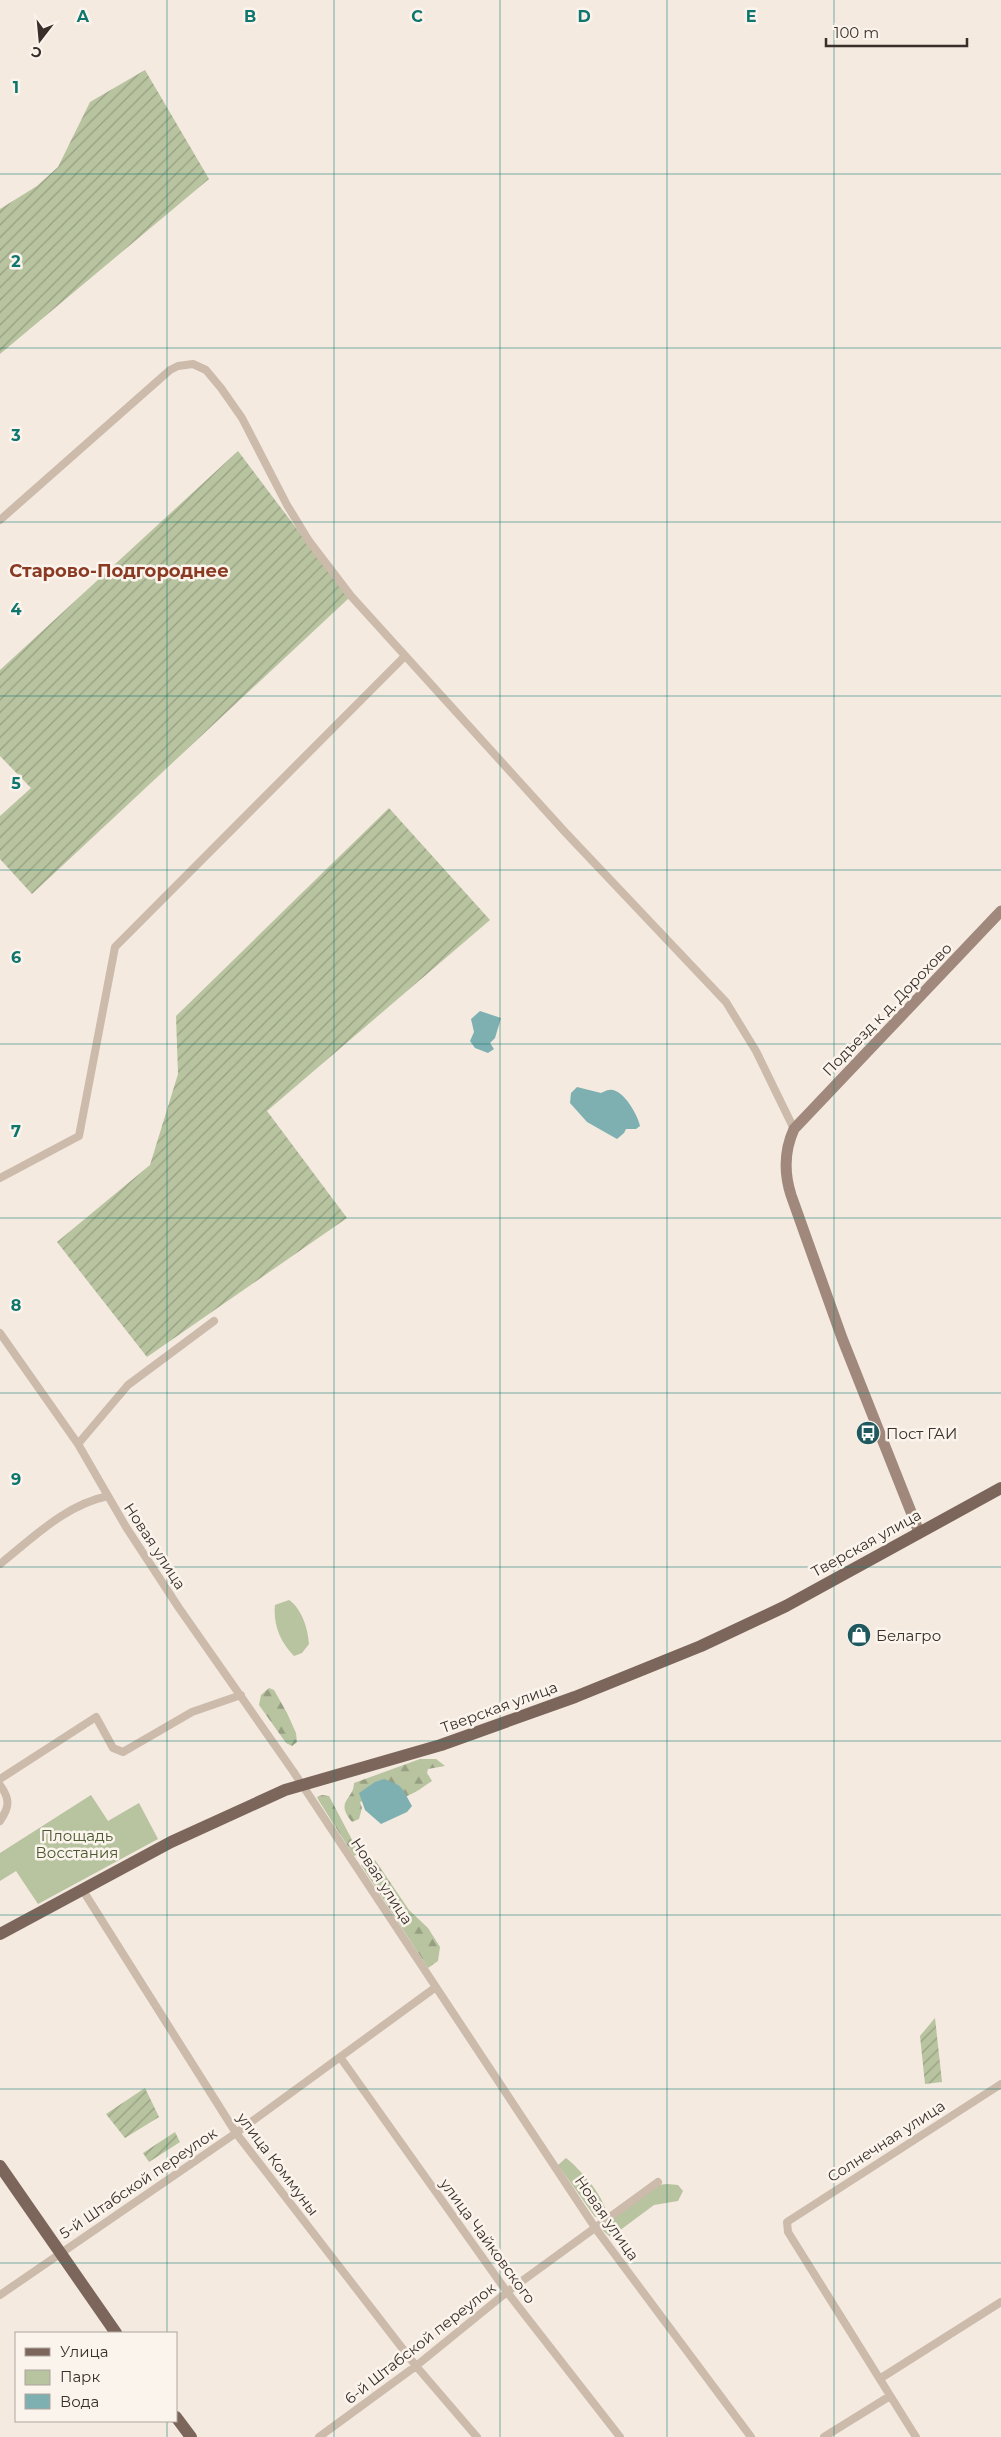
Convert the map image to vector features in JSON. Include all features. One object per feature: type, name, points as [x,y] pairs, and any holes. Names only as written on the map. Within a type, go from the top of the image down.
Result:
[{"type":"main road","name":"Тверская улица","points":[[0,1934],[179,1838],[262,1799],[302,1784],[441,1745],[574,1697],[678,1656],[786,1606],[1001,1488]]},
{"type":"main road","points":[[0,2166],[115,2332]]},
{"type":"main road","points":[[178,2420],[191,2437]]},
{"type":"street","points":[[0,520],[170,370],[178,366],[193,364],[206,370],[242,418],[287,505],[309,541],[351,596],[404,657],[565,832],[726,1002],[756,1051],[794,1129],[786,1156],[788,1188],[842,1338],[919,1532]]},
{"type":"street","points":[[0,1178],[79,1136],[115,947],[404,657]]},
{"type":"street","name":"Подъезд к д. Дорохово","points":[[794,1129],[1001,911]]},
{"type":"street","points":[[78,1444],[128,1384],[214,1321]]},
{"type":"street","name":"Новая улица","points":[[0,1333],[78,1444],[108,1496],[179,1608],[302,1784],[596,2229],[751,2437]]},
{"type":"street","points":[[0,1564],[68,1510],[87,1500],[108,1496]]},
{"type":"street","points":[[0,1779],[96,1717],[113,1748],[116,1751],[123,1752],[192,1712],[241,1695]]},
{"type":"street","points":[[0,1785],[9,1802],[0,1821]]},
{"type":"street","name":"улица Коммуны","points":[[82,1889],[236,2133],[416,2366],[477,2437]]},
{"type":"street","name":"5-й Штабской переулок","points":[[0,2295],[236,2133],[436,1987]]},
{"type":"street","name":"улица Чайковского","points":[[340,2057],[507,2292],[620,2437]]},
{"type":"street","name":"Солнечная улица","points":[[881,2378],[872,2368],[788,2232],[787,2222],[1001,2084]]},
{"type":"street","name":"6-й Штабской переулок","points":[[319,2437],[416,2366],[507,2292],[658,2182]]},
{"type":"street","points":[[916,2437],[881,2378],[1001,2302]]},
{"type":"street","points":[[824,2437],[890,2396]]},
{"type":"green space","points":[[145,70],[209,179],[0,354],[0,209],[37,186],[58,167],[90,102]]},
{"type":"green space","points":[[238,451],[349,598],[32,894],[0,859],[0,816],[31,788],[0,756],[0,670]]},
{"type":"green space","points":[[389,808],[490,920],[267,1111],[347,1218],[147,1357],[57,1242],[150,1165],[178,1074],[176,1016]]},
{"type":"green space","points":[[289,1600],[294,1604],[304,1620],[309,1644],[302,1653],[294,1656],[281,1639],[275,1619],[275,1605]]},
{"type":"green space","points":[[269,1688],[274,1690],[296,1733],[297,1742],[292,1746],[286,1743],[259,1705],[261,1695]]},
{"type":"green space","points":[[420,1759],[436,1759],[445,1766],[428,1769],[427,1773],[432,1781],[408,1796],[371,1799],[360,1802],[362,1808],[359,1819],[352,1822],[347,1815],[345,1804],[354,1783]]},
{"type":"green space","name":"Площадь Восстания","points":[[91,1795],[108,1821],[139,1803],[158,1839],[38,1904],[16,1871],[0,1881],[0,1853]]},
{"type":"green space","points":[[322,1795],[329,1796],[359,1853],[354,1856],[319,1801],[317,1797]]},
{"type":"green space","points":[[367,1859],[375,1860],[409,1910],[428,1928],[440,1947],[438,1961],[428,1968],[361,1865]]},
{"type":"green space","points":[[935,2018],[942,2082],[925,2084],[920,2036]]},
{"type":"green space","points":[[145,2088],[159,2117],[125,2138],[106,2114]]},
{"type":"green space","points":[[175,2132],[180,2142],[149,2162],[143,2153]]},
{"type":"green space","points":[[566,2158],[584,2175],[601,2198],[606,2212],[602,2216],[595,2217],[558,2165]]},
{"type":"green space","points":[[657,2185],[678,2185],[683,2191],[678,2201],[654,2205],[619,2231],[615,2241],[600,2228]]},
{"type":"water","points":[[480,1011],[501,1018],[495,1038],[490,1043],[494,1049],[488,1053],[475,1048],[470,1041],[474,1032],[471,1019]]},
{"type":"water","points":[[577,1087],[601,1093],[614,1090],[619,1093],[633,1109],[640,1126],[636,1129],[626,1129],[617,1139],[587,1122],[570,1103],[571,1093]]},
{"type":"water","points":[[384,1779],[402,1788],[412,1806],[407,1812],[381,1824],[365,1810],[359,1793],[375,1782]]},
{"type":"place","name":"Пост ГАИ","points":[[868,1433]]},
{"type":"place","name":"Белагро","points":[[859,1635]]},
{"type":"district","name":"Старово-Подгороднее","points":[[119,571]]}]
